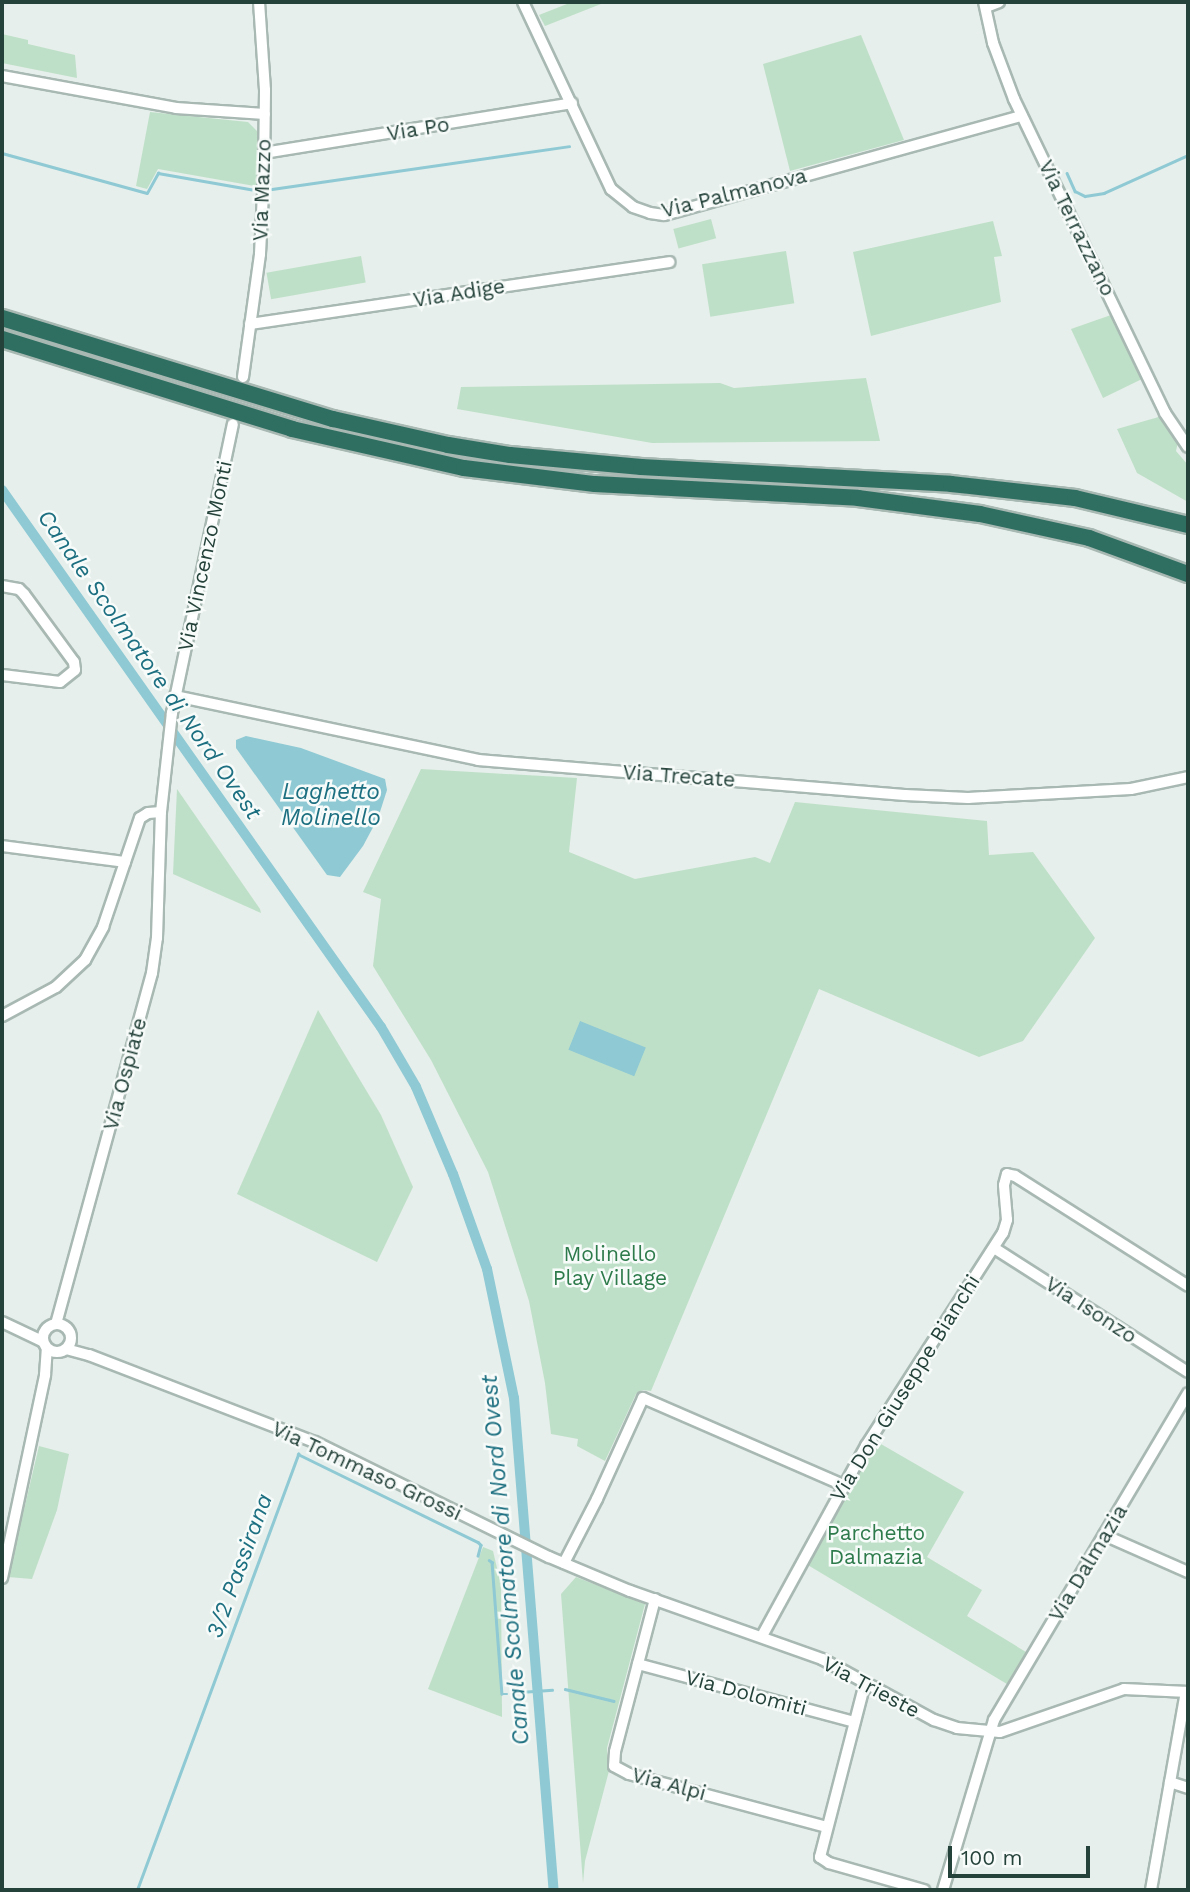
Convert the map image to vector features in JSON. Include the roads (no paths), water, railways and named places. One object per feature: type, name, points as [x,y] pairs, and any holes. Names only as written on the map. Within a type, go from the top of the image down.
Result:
[{"type":"highway","points":[[2,318],[307,412],[448,445],[510,455],[641,467],[962,485],[1074,498],[1188,525]]},
{"type":"highway","points":[[2,339],[292,429],[464,468],[595,484],[858,498],[980,514],[1089,538],[1188,574]]},
{"type":"street","name":"Via Mazzo","points":[[243,377],[260,254],[265,114],[263,33],[259,2]]},
{"type":"street","name":"Via Palmanova","points":[[523,2],[611,189],[633,206],[664,215],[1022,116]]},
{"type":"street","points":[[985,4],[999,2]]},
{"type":"street","name":"Via Terrazzano","points":[[985,4],[1000,64],[1022,116],[1165,413],[1188,447]]},
{"type":"street","points":[[2,76],[176,108],[265,114]]},
{"type":"street","name":"Via Po","points":[[264,153],[572,103]]},
{"type":"street","name":"Via Adige","points":[[250,324],[669,262]]},
{"type":"street","name":"Via Vincenzo Monti","points":[[161,816],[175,696],[233,425]]},
{"type":"street","points":[[2,586],[19,589],[24,594],[74,662],[75,670],[60,682],[2,676]]},
{"type":"street","name":"Via Trecate","points":[[175,696],[478,760],[913,796],[977,797],[1131,789],[1188,778]]},
{"type":"street","points":[[2,1016],[56,987],[89,955],[103,926],[139,821],[148,813],[161,816]]},
{"type":"street","name":"Via Ospiate","points":[[56,1324],[152,973],[157,938],[161,816]]},
{"type":"street","points":[[2,846],[125,862]]},
{"type":"street","name":"Via Don Giuseppe Bianchi","points":[[762,1636],[843,1485],[994,1248],[1007,1220],[1004,1185],[1008,1174],[1188,1286]]},
{"type":"street","name":"Via Isonzo","points":[[994,1248],[1188,1372]]},
{"type":"street","points":[[2,1322],[47,1343],[68,1345],[68,1329],[56,1324],[47,1343],[47,1367],[2,1578]]},
{"type":"street","name":"Via Tommaso Grossi","points":[[68,1345],[315,1442],[507,1538],[564,1563]]},
{"type":"street","name":"Via Dalmazia","points":[[943,1890],[1001,1707],[1188,1393]]},
{"type":"street","points":[[564,1563],[643,1398],[843,1485]]},
{"type":"street","points":[[1104,1535],[1188,1572]]},
{"type":"street","name":"Via Trieste","points":[[564,1563],[654,1600],[822,1659],[934,1720],[967,1731],[991,1733],[1124,1689],[1187,1692]]},
{"type":"street","points":[[638,1664],[654,1600]]},
{"type":"street","name":"Via Dolomiti","points":[[638,1664],[854,1722]]},
{"type":"street","name":"Via Alpi","points":[[638,1664],[615,1752],[614,1766],[629,1774],[827,1827]]},
{"type":"street","points":[[866,1683],[820,1857],[829,1863],[924,1890]]},
{"type":"street","points":[[1151,1890],[1187,1692]]},
{"type":"street","points":[[1170,1782],[1188,1788]]},
{"type":"water","name":"Laghetto Molinello","points":[[246,736],[301,748],[385,779],[387,790],[378,818],[363,846],[340,877],[327,875],[236,748],[236,740]]},
{"type":"water","points":[[580,1021],[646,1048],[634,1076],[568,1050]]},
{"type":"waterway","points":[[272,189],[569,146]]},
{"type":"waterway","points":[[2,153],[147,193],[158,173],[255,190]]},
{"type":"waterway","points":[[1067,173],[1075,191],[1085,196],[1104,193],[1188,155]]},
{"type":"waterway","name":"Canale Scolmatore di Nord Ovest","points":[[2,490],[381,1027],[416,1087],[453,1174],[487,1269],[514,1398],[554,1890]]},
{"type":"waterway","name":"3/2 Passirana","points":[[137,1890],[298,1454],[478,1542],[481,1545],[478,1556]]},
{"type":"waterway","name":"3/2 Passirana","points":[[489,1560],[492,1562],[502,1694],[507,1694]]},
{"type":"waterway","name":"3/2 Passirana","points":[[565,1689],[614,1701]]},
{"type":"waterway","name":"3/2 Passirana","points":[[520,1692],[552,1690]]},
{"type":"park label","name":"Molinello Play Village","points":[[610,1266]]},
{"type":"park label","name":"Parchetto Dalmazia","points":[[876,1545]]}]
